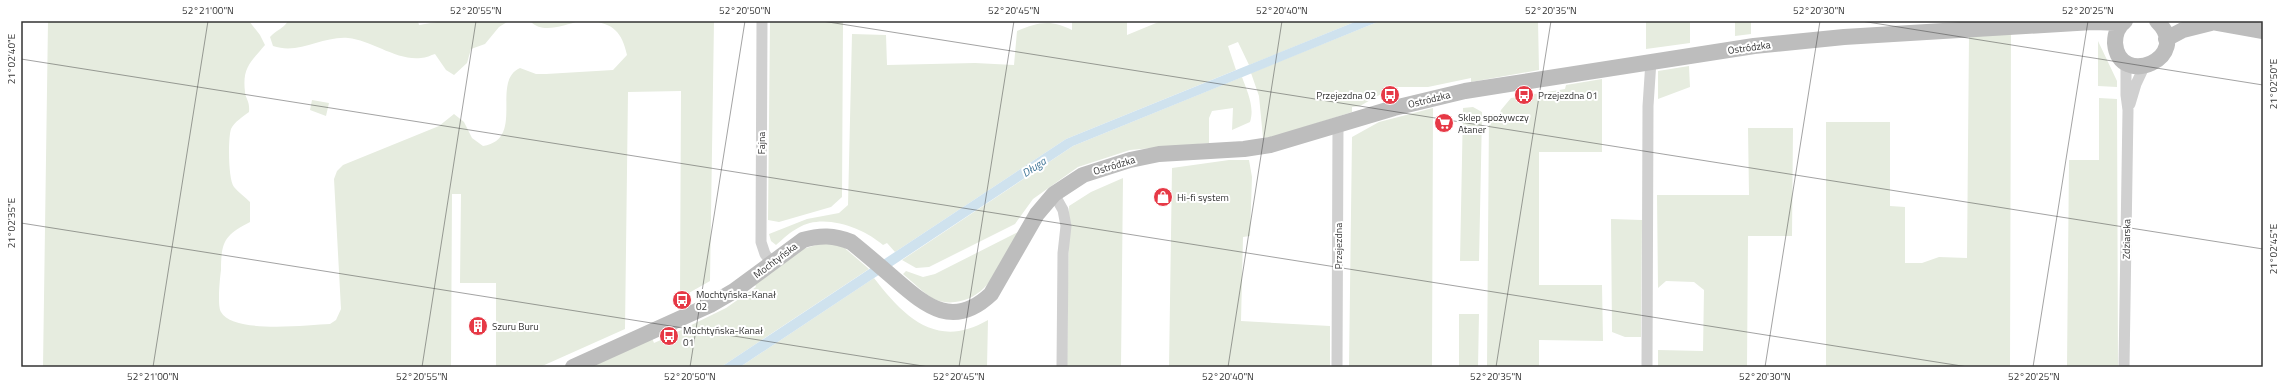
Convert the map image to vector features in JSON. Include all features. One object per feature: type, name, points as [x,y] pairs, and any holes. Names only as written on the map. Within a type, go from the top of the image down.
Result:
[{"type":"street","name":"Fajna","points":[[762,21],[761,242],[765,254],[772,263]]},
{"type":"street","points":[[2124,22],[2115,39],[2116,50],[2126,62],[2144,67],[2154,63],[2162,55],[2166,39],[2162,26],[2157,21]]},
{"type":"street","name":"Ostródzka","points":[[871,258],[928,306],[938,310],[958,312],[975,307],[991,294],[1024,235],[1044,204],[1054,194],[1083,175],[1130,160],[1159,154],[1244,149],[1270,145],[1338,126],[1373,114],[1446,95],[1502,84],[1777,43],[1844,37],[2124,22]]},
{"type":"street","points":[[2166,39],[2183,30],[2209,22],[2263,31]]},
{"type":"street","name":"Ostródzka","points":[[2078,24],[2100,30],[2115,39]]},
{"type":"street","points":[[1647,367],[1651,61]]},
{"type":"street","name":"Zdziarska","points":[[2124,367],[2128,110],[2126,95],[2126,62]]},
{"type":"street","name":"Zdziarska","points":[[2128,110],[2136,84],[2144,67]]},
{"type":"street","name":"Przejezdna","points":[[1337,367],[1338,126]]},
{"type":"street","points":[[1054,194],[1063,210],[1066,226],[1063,253],[1062,367]]},
{"type":"street","name":"Mochtyńska","points":[[573,367],[710,304],[734,291],[802,240],[826,236],[839,237],[851,242],[871,258]]},
{"type":"shaded area","points":[[48,21],[249,21],[260,35],[265,45],[252,61],[246,71],[245,76],[244,84],[249,105],[249,112],[232,126],[229,141],[229,159],[232,183],[234,187],[250,202],[250,222],[230,235],[224,245],[221,260],[219,304],[221,312],[228,319],[255,326],[271,327],[330,324],[336,320],[341,309],[334,179],[337,171],[343,165],[439,126],[454,114],[464,122],[472,138],[483,146],[496,141],[503,133],[506,122],[506,97],[508,85],[512,75],[520,68],[536,74],[613,70],[627,55],[622,40],[615,30],[605,24],[590,21],[714,21],[710,281],[680,298],[681,91],[628,92],[625,329],[540,367],[496,367],[496,283],[460,283],[461,194],[452,194],[451,367],[43,367]]},
{"type":"shaded area","points":[[288,21],[418,21],[419,25],[443,21],[580,21],[554,28],[536,26],[531,22],[507,22],[499,27],[485,44],[471,49],[467,63],[454,75],[446,70],[435,54],[423,58],[412,58],[393,54],[366,42],[348,38],[338,38],[292,48],[273,46],[270,37]]},
{"type":"shaded area","points":[[770,21],[843,21],[842,197],[831,207],[779,222],[768,220]]},
{"type":"shaded area","points":[[1072,21],[1127,21],[1127,35],[1161,21],[1357,21],[1249,65],[1238,42],[1228,46],[1236,70],[1066,139],[895,252],[887,243],[883,245],[865,233],[854,228],[831,222],[808,223],[792,232],[776,245],[771,241],[769,234],[807,219],[839,213],[848,205],[852,34],[886,35],[887,65],[975,63],[1014,65],[1017,31],[1044,23],[1058,24],[1072,30]]},
{"type":"shaded area","points":[[1380,21],[1538,21],[1539,70],[1471,82],[1471,78],[1428,87],[1398,87],[1388,90],[1360,106],[1352,107],[1352,112],[1277,136],[1263,138],[1259,96],[1251,73]]},
{"type":"shaded area","points":[[1646,21],[1690,21],[1690,43],[1646,49]]},
{"type":"shaded area","points":[[1735,21],[1751,21],[1751,34],[1735,36]]},
{"type":"shaded area","points":[[2011,32],[2010,367],[1826,367],[1826,122],[1890,122],[1890,206],[1905,207],[1905,263],[1922,263],[1939,257],[1967,258],[1969,35]]},
{"type":"shaded area","points":[[2098,41],[2117,81],[2117,87],[2098,86]]},
{"type":"shaded area","points":[[1689,66],[1690,87],[1658,99],[1658,71]]},
{"type":"shaded area","points":[[1242,77],[1251,105],[1252,111],[1250,122],[1232,130],[1233,108],[1212,111],[1209,118],[1209,143],[1130,150],[1078,167],[1033,199],[1015,224],[929,267],[916,268],[902,260],[1073,146]]},
{"type":"shaded area","points":[[1602,79],[1602,152],[1539,152],[1539,285],[1602,285],[1603,341],[1539,340],[1539,367],[1487,367],[1489,114],[1500,114],[1501,110],[1511,98],[1565,89],[1566,85]]},
{"type":"shaded area","points":[[2099,98],[2117,99],[2118,367],[2067,367],[2069,160],[2099,160]]},
{"type":"shaded area","points":[[312,100],[329,103],[326,116],[310,110]]},
{"type":"shaded area","points":[[1473,107],[1482,112],[1479,261],[1460,261],[1463,108]]},
{"type":"shaded area","points":[[1433,108],[1432,367],[1349,367],[1352,137],[1379,122]]},
{"type":"shaded area","points":[[1748,128],[1793,128],[1792,236],[1748,236],[1747,367],[1658,367],[1658,350],[1703,351],[1704,290],[1694,282],[1666,281],[1658,288],[1657,195],[1749,195]]},
{"type":"shaded area","points":[[1229,160],[1249,160],[1252,177],[1250,236],[1243,237],[1241,321],[1330,326],[1330,367],[1169,367],[1172,168]]},
{"type":"shaded area","points":[[1123,178],[1121,367],[1067,367],[1069,206],[1091,192]]},
{"type":"shaded area","points":[[1611,219],[1642,220],[1641,337],[1625,337],[1612,332]]},
{"type":"shaded area","points":[[1018,232],[994,276],[978,293],[967,299],[955,302],[942,302],[936,300],[926,294],[903,274],[906,271],[923,277],[935,274]]},
{"type":"shaded area","points":[[826,242],[840,244],[869,269],[721,367],[586,367],[652,338],[654,343],[663,339],[665,342],[676,337],[675,333],[726,308],[756,287],[754,282],[803,249]]},
{"type":"shaded area","points":[[874,278],[897,305],[923,325],[937,330],[953,332],[970,328],[988,320],[987,367],[740,367]]},
{"type":"shaded area","points":[[1459,314],[1479,314],[1478,367],[1459,367]]},
{"type":"water","name":"Długa","points":[[1357,21],[1380,21],[1073,146],[740,367],[721,367],[1066,139]]},
{"type":"place","name":"Przejezdna 02","points":[[1390,95]]},
{"type":"place","name":"Przejezdna 01","points":[[1524,95]]},
{"type":"place","name":"Sklep spożywczy Ataner","points":[[1444,123]]},
{"type":"place","name":"Hi-fi system","points":[[1163,197]]},
{"type":"place","name":"Mochtyńska-Kanał 02","points":[[682,300]]},
{"type":"place","name":"Szuru Buru","points":[[478,326]]},
{"type":"place","name":"Mochtyńska-Kanał 01","points":[[669,336]]}]
